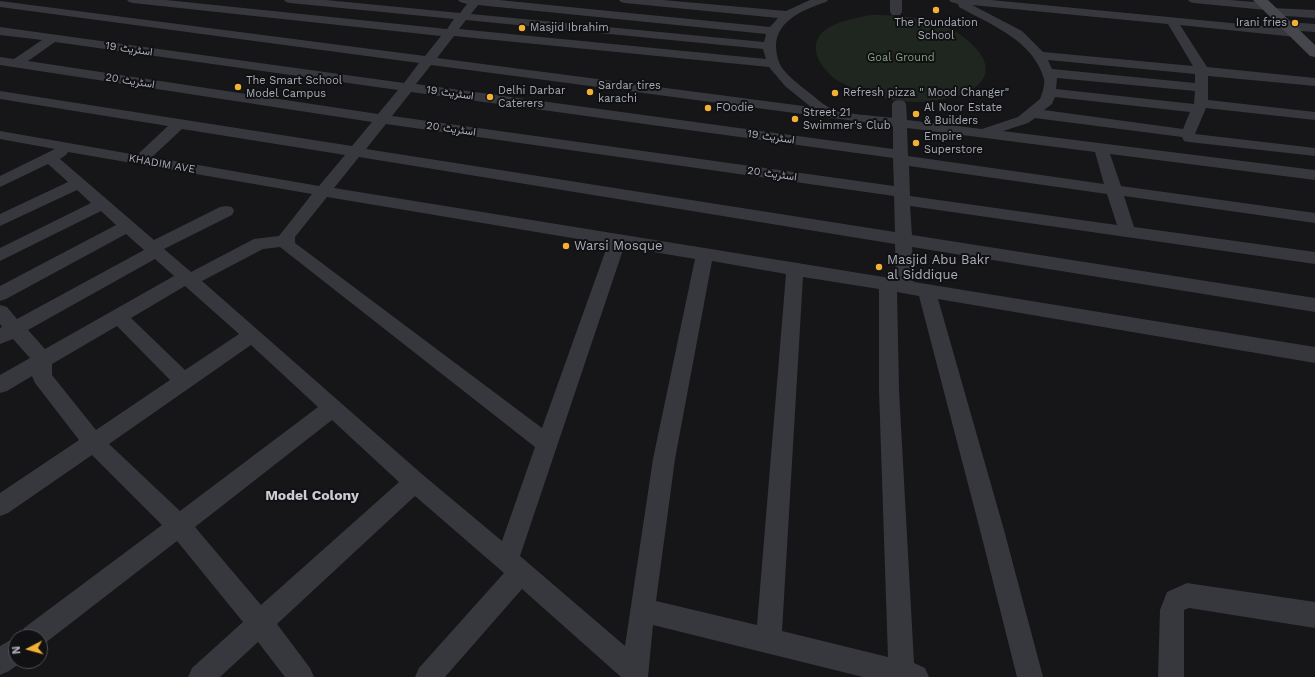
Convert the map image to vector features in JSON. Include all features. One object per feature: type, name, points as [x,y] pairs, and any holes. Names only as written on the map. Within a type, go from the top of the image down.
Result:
[{"type":"main road","points":[[1266,6],[1312,47]]},
{"type":"street","points":[[133,0],[774,64]]},
{"type":"street","points":[[290,0],[469,4],[773,31]]},
{"type":"street","points":[[625,0],[788,15]]},
{"type":"street","points":[[815,0],[783,19],[773,31],[769,46],[774,64],[786,78],[805,96],[829,114]]},
{"type":"street","points":[[951,0],[1018,34],[1039,55],[1050,80],[1047,101],[1023,120],[981,133]]},
{"type":"street","points":[[955,0],[1171,20],[1292,29],[1315,28]]},
{"type":"street","points":[[1194,0],[1266,6],[1315,14]]},
{"type":"street","points":[[0,4],[829,114],[1315,175]]},
{"type":"street","points":[[469,4],[450,32],[382,119],[287,236],[287,246],[547,444]]},
{"type":"street","points":[[469,4],[769,46]]},
{"type":"street","points":[[1171,20],[1202,70],[1199,106],[1188,134]]},
{"type":"street","name":"اسٹریٹ 19","points":[[0,31],[406,87],[1315,218]]},
{"type":"street","points":[[16,64],[52,38]]},
{"type":"street","points":[[1039,55],[1315,82]]},
{"type":"street","name":"اسٹریٹ 20","points":[[0,62],[1315,258]]},
{"type":"street","points":[[1048,73],[1201,88]]},
{"type":"street","points":[[1048,92],[1315,116]]},
{"type":"street","points":[[0,95],[1315,305]]},
{"type":"street","points":[[642,610],[907,676],[889,390],[906,287],[899,104]]},
{"type":"street","points":[[1032,112],[1188,134],[1189,138],[1315,152]]},
{"type":"street","points":[[140,160],[179,124]]},
{"type":"street","name":"KHADIM AVE","points":[[0,135],[325,191],[1315,355]]},
{"type":"street","points":[[0,182],[51,159],[70,148]]},
{"type":"street","points":[[1102,148],[1127,231]]},
{"type":"street","points":[[51,159],[252,335],[415,482],[514,566],[635,675]]},
{"type":"street","points":[[0,221],[78,183]]},
{"type":"street","points":[[0,255],[102,204]]},
{"type":"street","points":[[7,332],[154,249],[226,211]]},
{"type":"street","points":[[0,294],[128,226]]},
{"type":"street","points":[[428,677],[514,566],[547,444],[618,239]]},
{"type":"street","points":[[0,385],[118,316],[188,279],[260,243],[287,241]]},
{"type":"street","points":[[635,675],[642,610],[664,459],[705,254]]},
{"type":"street","points":[[769,641],[795,268]]},
{"type":"street","points":[[906,287],[992,530],[1030,677]]},
{"type":"street","points":[[0,312],[7,332],[42,360]]},
{"type":"street","points":[[118,316],[183,381]]},
{"type":"street","points":[[0,506],[252,335]]},
{"type":"street","points":[[42,360],[42,377],[93,442],[179,526],[260,623],[302,677]]},
{"type":"street","points":[[43,629],[333,408]]},
{"type":"street","points":[[201,677],[415,482]]},
{"type":"street","points":[[1171,677],[1172,610],[1176,601],[1187,595],[1315,615]]},
{"type":"green space","name":"Goal Ground","points":[[871,15],[922,19],[941,25],[960,34],[976,48],[982,56],[985,65],[985,74],[981,82],[971,90],[956,96],[919,102],[908,102],[885,98],[863,92],[842,83],[827,72],[822,64],[816,48],[817,41],[822,33],[830,27]]},
{"type":"place","name":"The Foundation School","points":[[936,10]]},
{"type":"place","name":"Irani fries","points":[[1295,23]]},
{"type":"place","name":"Masjid Ibrahim","points":[[522,28]]},
{"type":"place","name":"The Smart School Model Campus","points":[[238,87]]},
{"type":"place","name":"Sardar tires karachi","points":[[590,92]]},
{"type":"place","name":"Refresh pizza \" Mood Changer\"","points":[[835,93]]},
{"type":"place","name":"Delhi Darbar Caterers","points":[[490,97]]},
{"type":"place","name":"FOodie","points":[[708,108]]},
{"type":"place","name":"Al Noor Estate & Builders","points":[[916,114]]},
{"type":"place","name":"Street 21 Swimmer's Club","points":[[795,119]]},
{"type":"place","name":"Empire Superstore","points":[[916,143]]},
{"type":"place","name":"Warsi Mosque","points":[[566,246]]},
{"type":"place","name":"Masjid Abu Bakr al Siddique","points":[[879,267]]},
{"type":"district","name":"Model Colony","points":[[312,496]]}]
